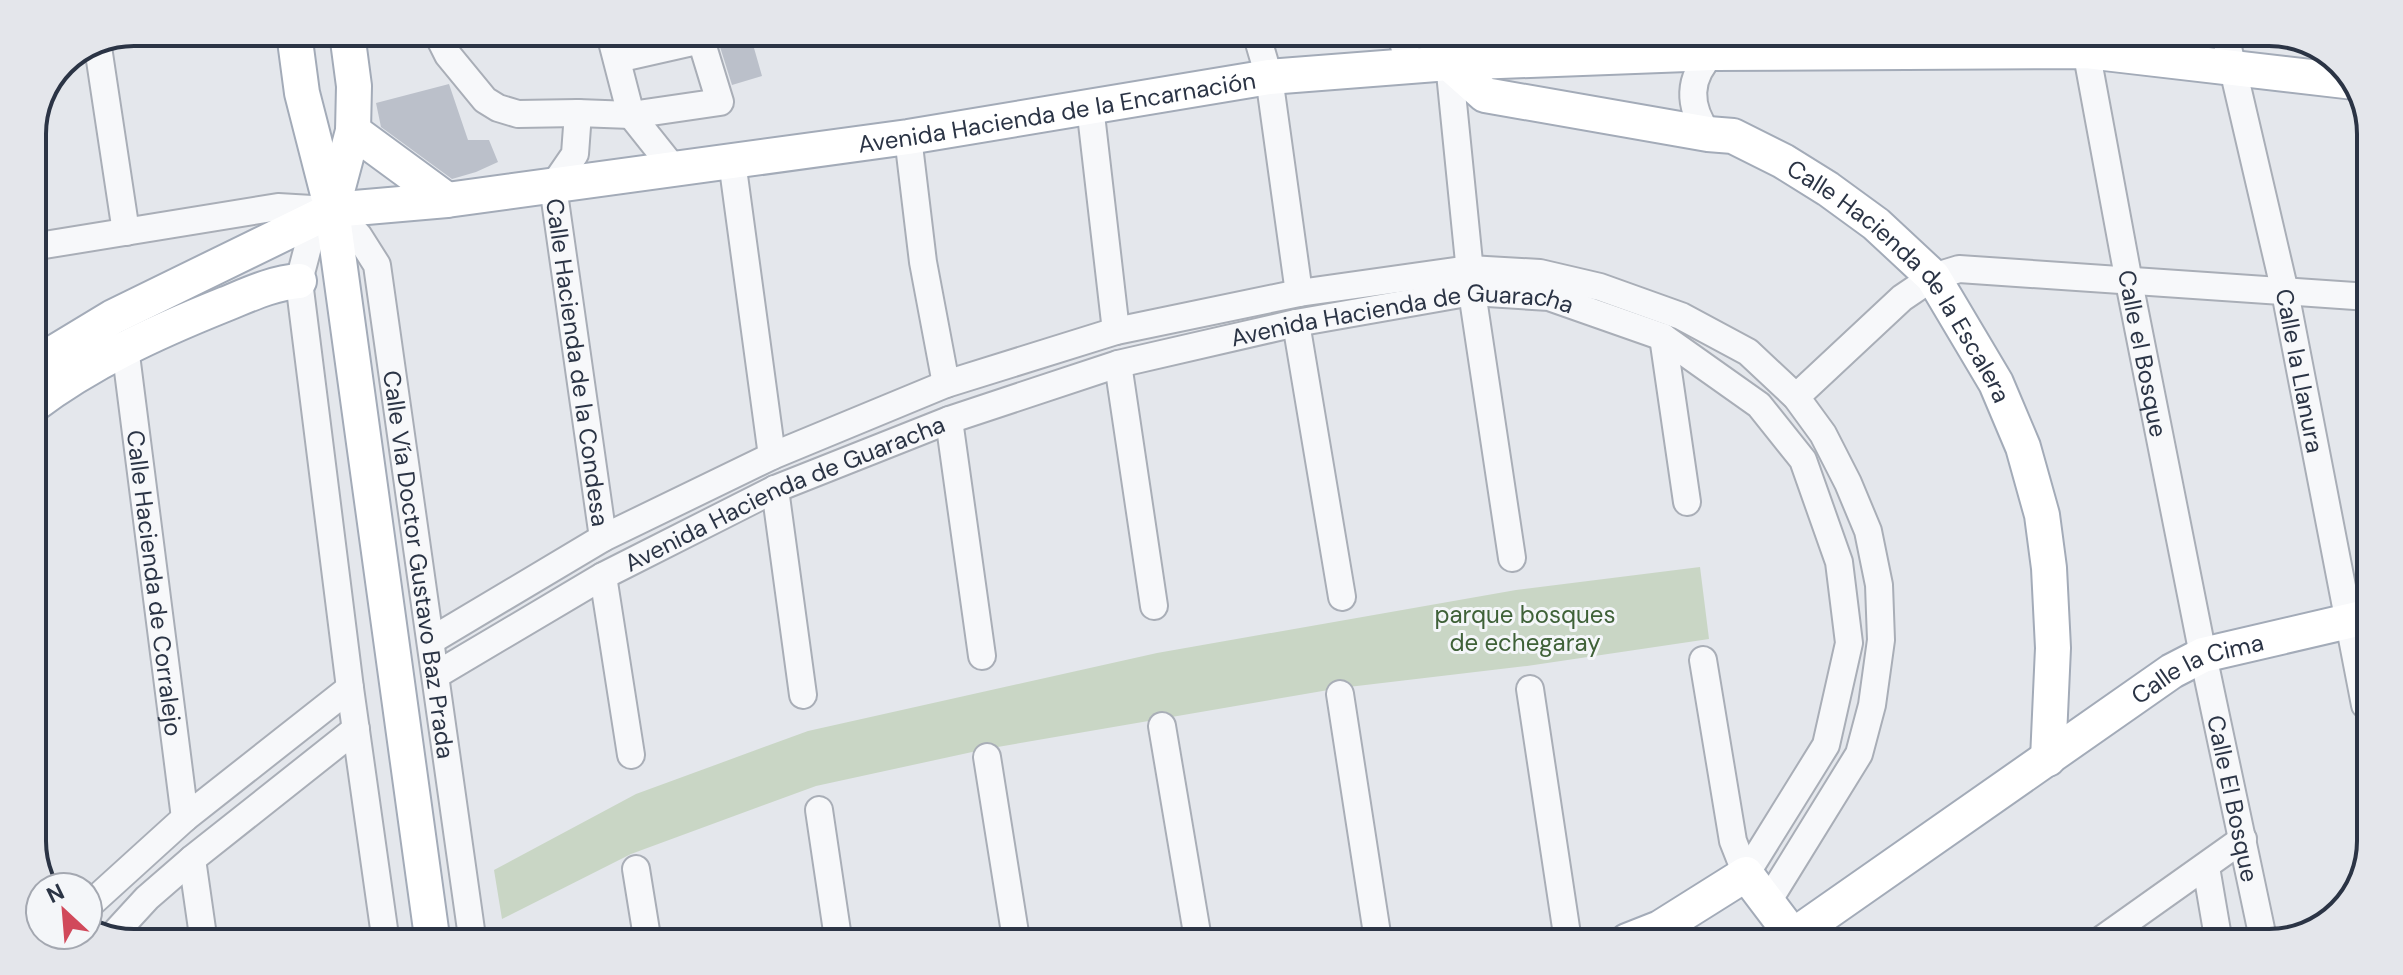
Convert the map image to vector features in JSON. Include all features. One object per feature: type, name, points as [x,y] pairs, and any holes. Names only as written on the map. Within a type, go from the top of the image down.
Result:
[{"type":"main road","name":"Calle Vía Doctor Gustavo Baz Prada","points":[[296,46],[302,93],[332,210],[431,929]]},
{"type":"main road","name":"Calle Vía Doctor Gustavo Baz Prada","points":[[332,210],[353,131],[354,86],[349,46]]},
{"type":"main road","name":"Avenida Hacienda de la Encarnación","points":[[332,210],[447,200],[908,137],[1406,51],[1449,63],[1560,48],[1788,46]]},
{"type":"main road","name":"Avenida Hacienda de la Encarnación","points":[[2103,46],[2229,53],[2336,78]]},
{"type":"main road","name":"Calle Hacienda de la Escalera","points":[[1449,63],[1485,95],[1721,135],[1783,161],[1876,224],[1933,277],[1996,383],[2023,447],[2042,515],[2049,568],[2053,648],[2048,759]]},
{"type":"main road","points":[[302,93],[354,86]]},
{"type":"main road","points":[[353,131],[447,200]]},
{"type":"main road","points":[[46,358],[113,317],[332,210]]},
{"type":"main road","points":[[46,395],[155,332],[271,286],[299,281]]},
{"type":"main road","name":"Calle la Cima","points":[[1801,929],[2172,671],[2203,655],[2357,619]]},
{"type":"main road","points":[[1746,874],[1781,929]]},
{"type":"main road","name":"Avenida Hacienda de Guaracha","points":[[1668,929],[1746,874]]},
{"type":"street","points":[[444,46],[485,100],[498,108],[518,114],[631,115],[720,102],[703,46]]},
{"type":"street","points":[[613,46],[631,115],[674,169]]},
{"type":"street","points":[[617,59],[674,46]]},
{"type":"street","points":[[1260,46],[1269,77],[1299,293]]},
{"type":"street","name":"Calle el Bosque","points":[[2085,46],[2203,655]]},
{"type":"street","points":[[1716,48],[1711,100],[1722,126],[1721,135]]},
{"type":"street","name":"Calle la Llanura","points":[[2229,53],[2357,619]]},
{"type":"street","points":[[99,54],[126,232]]},
{"type":"street","points":[[1449,63],[1471,280],[1512,558]]},
{"type":"street","points":[[1090,106],[1116,331]]},
{"type":"street","points":[[553,186],[575,154],[578,113]]},
{"type":"street","points":[[908,137],[923,262],[946,384]]},
{"type":"street","points":[[732,161],[772,456]]},
{"type":"street","name":"Calle Hacienda de la Condesa","points":[[553,186],[603,538]]},
{"type":"street","name":"Avenida Hacienda de la Encarnación","points":[[46,245],[278,207],[332,210]]},
{"type":"street","name":"Calle Vía Doctor Gustavo Baz Prada","points":[[384,929],[299,281],[309,243],[332,210],[358,235],[377,265],[471,929]]},
{"type":"street","points":[[1796,397],[1902,298],[1933,277],[1959,269],[2357,296]]},
{"type":"street","name":"Avenida Hacienda de Guaracha","points":[[432,640],[603,538],[772,456],[946,384],[1116,331],[1299,293],[1540,273],[1600,287],[1681,316],[1748,352],[1796,397],[1823,434],[1868,531],[1879,585],[1881,640],[1872,705],[1859,754],[1767,903]]},
{"type":"street","name":"Avenida Hacienda de Guaracha","points":[[436,675],[603,576],[775,489],[949,420],[1118,364],[1471,280],[1549,297],[1663,337],[1759,405],[1803,460],[1839,562],[1849,643],[1826,745],[1746,874]]},
{"type":"street","points":[[1296,323],[1342,597]]},
{"type":"street","points":[[1663,337],[1687,502]]},
{"type":"street","points":[[1075,344],[1066,356],[1068,368],[1079,377]]},
{"type":"street","name":"Calle Hacienda de Corralejo","points":[[125,347],[185,818]]},
{"type":"street","points":[[1118,364],[1154,606]]},
{"type":"street","points":[[980,375],[990,381],[992,393],[985,407]]},
{"type":"street","points":[[949,420],[982,656]]},
{"type":"street","points":[[775,489],[803,695]]},
{"type":"street","points":[[652,514],[666,544]]},
{"type":"street","points":[[603,576],[631,755]]},
{"type":"street","name":"Calle El Bosque","points":[[2203,655],[2261,929]]},
{"type":"street","points":[[1703,660],[1733,841],[1746,874]]},
{"type":"street","points":[[104,891],[185,818],[350,688]]},
{"type":"street","points":[[1530,689],[1566,929]]},
{"type":"street","points":[[1340,694],[1376,929]]},
{"type":"street","points":[[1162,726],[1196,929]]},
{"type":"street","points":[[120,927],[147,898],[192,859],[356,729]]},
{"type":"street","points":[[987,757],[1014,929]]},
{"type":"street","points":[[819,810],[837,929]]},
{"type":"street","points":[[2117,929],[2243,839]]},
{"type":"street","points":[[192,859],[202,929]]},
{"type":"street","name":"Calle El Bosque","points":[[2206,867],[2217,929]]},
{"type":"street","points":[[636,869],[646,929]]},
{"type":"green space","name":"parque bosques de echegaray","points":[[1700,567],[1709,639],[1527,666],[1340,688],[986,749],[816,786],[631,854],[502,919],[494,870],[636,794],[808,731],[1157,653],[1516,590]]},
{"type":"building","points":[[720,46],[753,46],[762,76],[732,85]]},
{"type":"building","points":[[449,84],[468,140],[489,140],[498,162],[452,179],[381,127],[376,103]]}]
